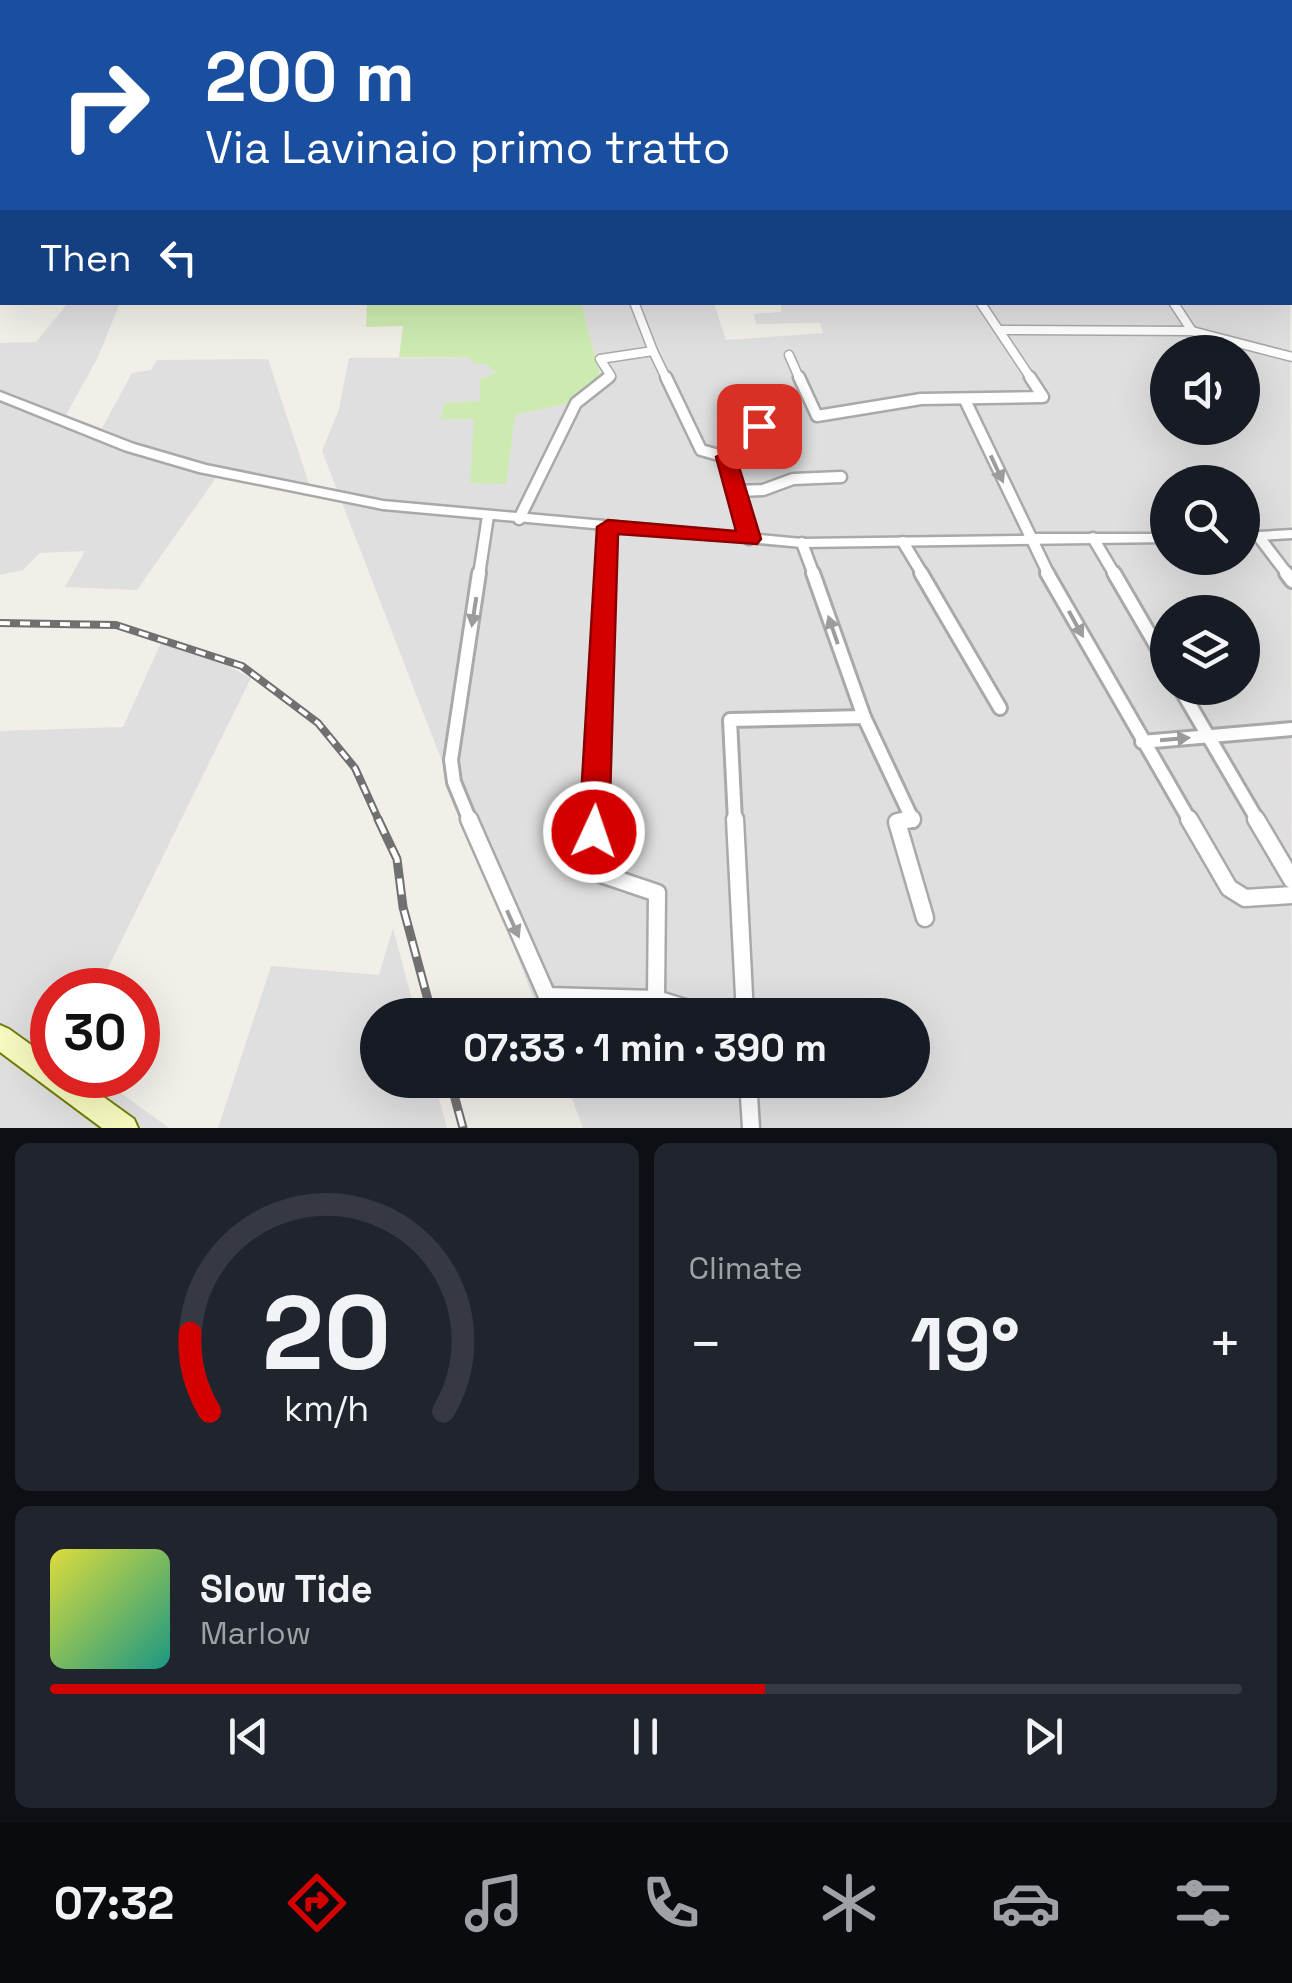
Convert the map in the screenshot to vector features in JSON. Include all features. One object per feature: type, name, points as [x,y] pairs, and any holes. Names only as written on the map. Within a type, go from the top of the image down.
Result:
[{"type":"main road","points":[[0,1037],[124,1128]]},
{"type":"street","points":[[635,305],[652,351],[701,450],[726,457],[746,450],[748,437],[759,426]]},
{"type":"street","points":[[789,355],[817,416],[921,400],[1043,397],[982,305]]},
{"type":"street","points":[[1175,305],[1192,331]]},
{"type":"street","points":[[1000,330],[1192,331],[1292,356]]},
{"type":"street","points":[[518,519],[576,403],[612,376],[600,358],[652,351]]},
{"type":"street","points":[[0,396],[129,447],[204,469],[317,494],[488,516],[802,543],[1150,538]]},
{"type":"street","points":[[965,400],[1030,539],[1142,742],[1229,888],[1246,898],[1292,895]]},
{"type":"street","points":[[726,457],[750,539]]},
{"type":"street","points":[[736,491],[764,490],[793,479],[841,477]]},
{"type":"street","points":[[488,516],[451,760],[454,782],[547,996],[620,998]]},
{"type":"street","points":[[608,527],[592,870],[657,893],[656,998]]},
{"type":"street","points":[[1260,536],[1292,534]]},
{"type":"street","points":[[1093,538],[1150,635]]},
{"type":"street","points":[[903,542],[1000,708]]},
{"type":"street","points":[[802,543],[864,717],[913,822],[898,822],[926,918]]},
{"type":"street","points":[[1260,547],[1292,581]]},
{"type":"street","points":[[1190,705],[1292,880]]},
{"type":"street","points":[[744,998],[730,720],[864,717]]},
{"type":"street","points":[[1142,742],[1292,730]]},
{"type":"street","points":[[749,1098],[751,1128]]},
{"type":"shaded area","points":[[66,305],[119,305],[98,357],[66,415],[102,428],[132,373],[151,370],[157,360],[268,359],[313,496],[218,475],[137,590],[65,587],[85,551],[40,553],[23,570],[0,575],[0,343],[36,342]]},
{"type":"shaded area","points":[[582,305],[715,305],[726,340],[823,333],[820,323],[756,324],[754,314],[781,312],[781,305],[1290,305],[1292,1128],[583,1128],[572,1098],[930,1098],[930,998],[533,998],[322,451],[339,409],[349,358],[468,357],[486,364],[497,374],[480,401],[442,419],[514,415],[569,403],[600,375]]},
{"type":"shaded area","points":[[161,643],[226,665],[251,678],[108,968],[30,968],[30,1098],[128,1098],[169,1128],[0,1128],[0,731],[123,727]]},
{"type":"shaded area","points":[[393,928],[412,998],[360,998],[360,1098],[439,1098],[447,1128],[218,1128],[271,966],[379,975]]},
{"type":"green space","points":[[367,305],[582,305],[600,375],[569,403],[515,415],[506,484],[470,483],[474,419],[441,419],[444,403],[480,401],[480,380],[496,373],[468,357],[399,357],[403,326],[366,327]]},
{"type":"railway","points":[[0,623],[116,625],[242,666],[318,723],[355,768],[379,821]]},
{"type":"railway","points":[[378,819],[397,859],[403,907],[427,998]]},
{"type":"railway","points":[[455,1098],[463,1128]]},
{"type":"route","points":[[594,832],[608,527],[750,539],[726,457],[746,450],[748,437],[759,426]]}]
